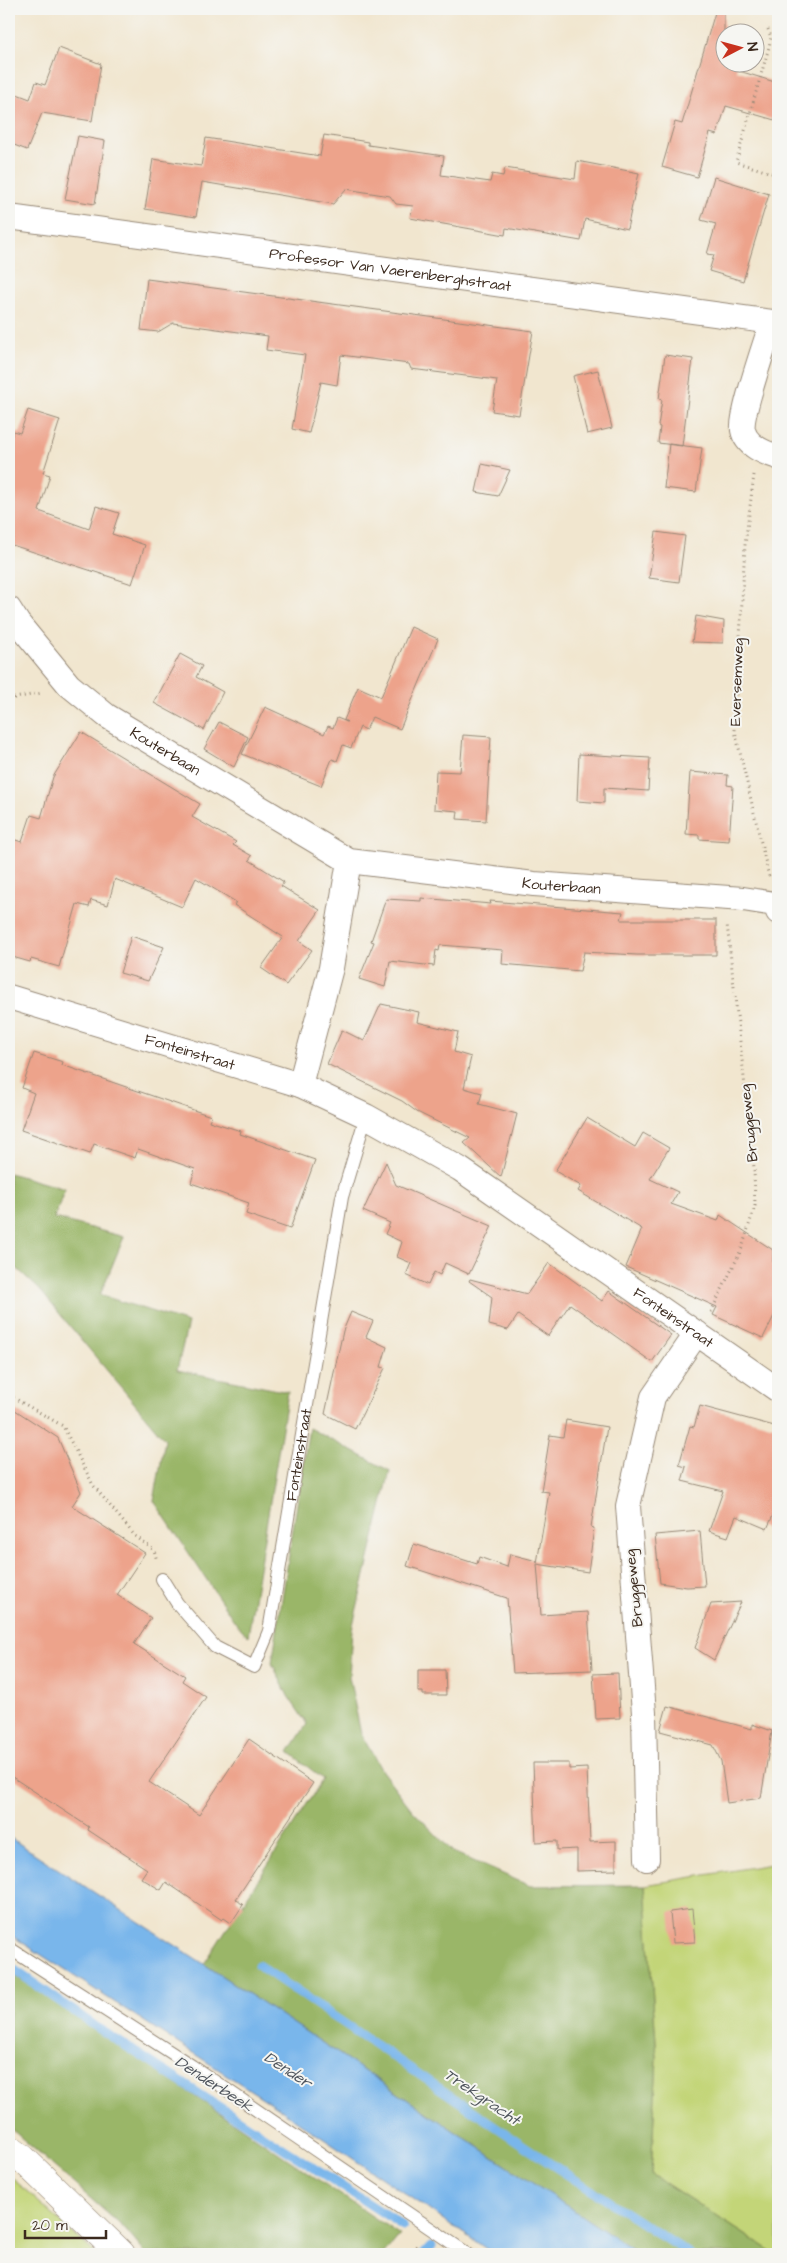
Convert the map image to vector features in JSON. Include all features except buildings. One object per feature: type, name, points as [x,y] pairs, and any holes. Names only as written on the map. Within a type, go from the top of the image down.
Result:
[{"type":"street","name":"Professor Van Vaerenberghstraat","points":[[9,217],[775,312],[745,409],[743,430],[749,440],[769,453]]},
{"type":"street","name":"Kouterbaan","points":[[9,609],[18,624],[69,685],[107,716],[349,861],[534,884],[724,898],[777,908]]},
{"type":"street","points":[[300,1085],[331,968],[349,861]]},
{"type":"street","name":"Fonteinstraat","points":[[9,997],[300,1085],[366,1116],[460,1169],[778,1390]]},
{"type":"street","name":"Bruggeweg","points":[[647,1859],[644,1713],[628,1506],[653,1398],[699,1335]]},
{"type":"street","points":[[9,2149],[23,2159],[121,2254]]},
{"type":"lane","name":"Fonteinstraat","points":[[162,1579],[177,1603],[215,1647],[254,1667],[268,1631],[342,1197],[366,1116]]},
{"type":"lane","points":[[9,1948],[192,2066],[468,2254]]},
{"type":"path","points":[[768,29],[771,37],[769,47],[736,162],[778,175]]},
{"type":"path","name":"Eversemweg","points":[[769,453],[745,545],[735,731],[777,908]]},
{"type":"path","name":"Bruggeweg","points":[[699,1335],[742,1248],[756,1206],[754,1168],[724,898]]},
{"type":"path","points":[[9,1395],[63,1426],[94,1485],[135,1536],[154,1550],[162,1579]]},
{"type":"green space","points":[[9,1173],[65,1189],[54,1218],[124,1237],[100,1295],[188,1323],[177,1370],[288,1392],[248,1636],[235,1622],[154,1501],[165,1440],[39,1289],[9,1261]]},
{"type":"green space","points":[[309,1428],[390,1471],[352,1629],[349,1677],[361,1734],[382,1771],[412,1810],[453,1852],[530,1886],[645,1885],[657,2057],[651,2174],[775,2254],[639,2254],[204,1964],[323,1779],[289,1752],[307,1724],[288,1696],[272,1663]]},
{"type":"green space","points":[[778,1863],[778,2254],[775,2254],[651,2174],[657,2057],[645,1885]]},
{"type":"green space","points":[[9,1972],[400,2235],[384,2254],[146,2254],[123,2227],[9,2127]]},
{"type":"green space","points":[[9,2175],[96,2254],[9,2254]]},
{"type":"water","name":"Dender","points":[[9,1837],[204,1964],[639,2254],[494,2254],[275,2106],[9,1934]]},
{"type":"waterway","name":"Trekgracht","points":[[258,1965],[551,2164],[690,2254]]},
{"type":"waterway","name":"Denderbeek","points":[[9,1966],[95,2026],[403,2226]]},
{"type":"waterway","name":"Denderbeek","points":[[424,2254],[432,2246]]}]
